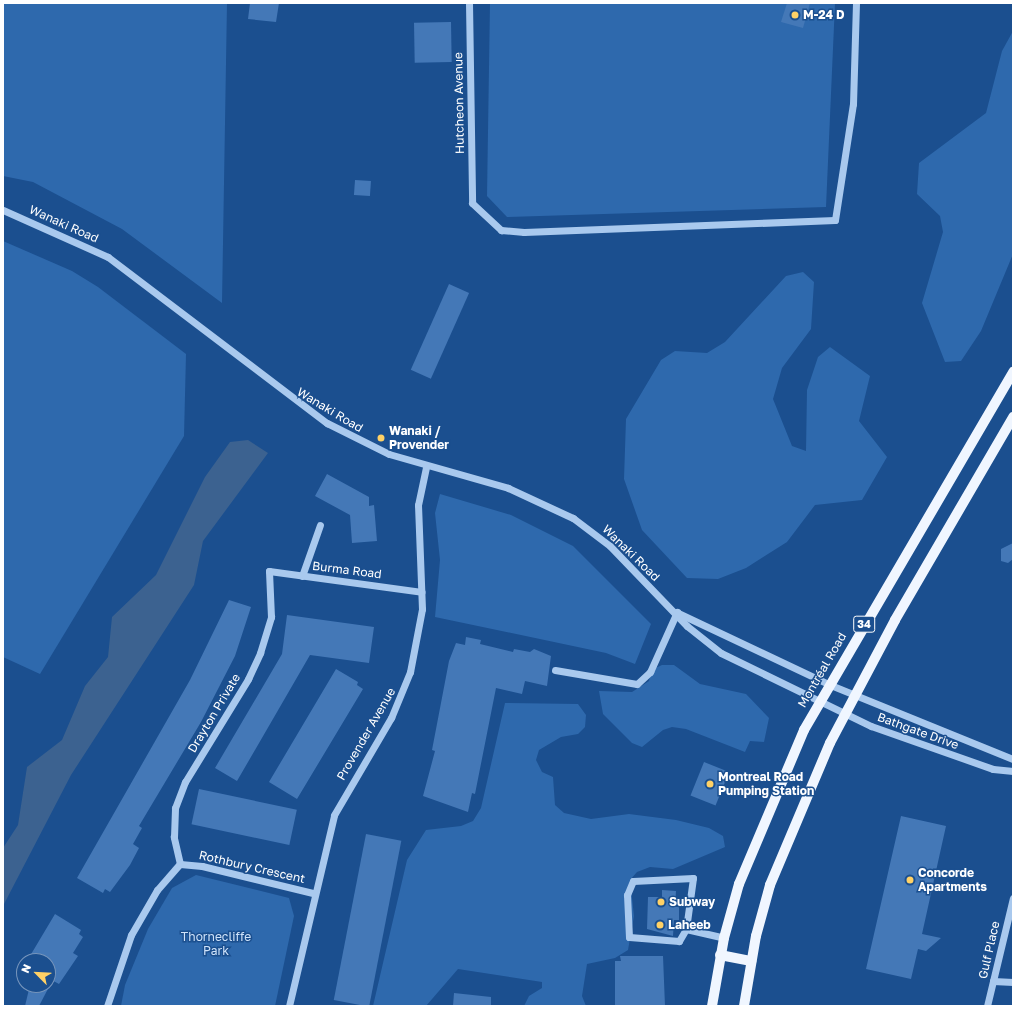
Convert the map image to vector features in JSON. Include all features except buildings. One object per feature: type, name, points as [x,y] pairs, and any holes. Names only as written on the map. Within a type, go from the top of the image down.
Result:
[{"type":"main road","name":"Montréal Road","points":[[712,1006],[724,938],[757,837],[818,702],[1013,372]]},
{"type":"main road","name":"34","points":[[744,1006],[751,961],[780,859],[844,714],[1013,417]]},
{"type":"main road","points":[[720,955],[751,961]]},
{"type":"street","name":"Hutcheon Avenue","points":[[469,3],[472,203],[501,230],[524,232],[835,220],[853,104],[856,3]]},
{"type":"street","name":"Wanaki Road","points":[[3,210],[108,257],[307,410],[359,441],[426,467],[508,488],[573,518],[610,546],[677,612],[686,626],[721,653],[818,702]]},
{"type":"street","name":"Provender Avenue","points":[[289,1006],[313,893],[334,815],[404,694],[422,592],[418,505],[426,467]]},
{"type":"street","points":[[302,576],[320,525]]},
{"type":"street","name":"Burma Road","points":[[269,571],[422,592]]},
{"type":"street","name":"Drayton Private","points":[[180,864],[174,837],[175,808],[185,782],[257,660],[271,616],[269,571]]},
{"type":"street","name":"Wanaki Road","points":[[677,612],[828,684]]},
{"type":"street","points":[[555,670],[637,684],[650,672],[677,612]]},
{"type":"street","name":"Bathgate Drive","points":[[828,684],[1013,758]]},
{"type":"street","name":"Bathgate Drive","points":[[818,702],[844,714],[993,769],[1013,771]]},
{"type":"street","name":"Rothbury Crescent","points":[[107,1006],[130,935],[157,890],[180,864],[202,866],[313,893]]},
{"type":"street","points":[[693,878],[686,928],[679,941],[629,937],[627,895],[633,881],[693,878]]},
{"type":"street","name":"Gulf Place","points":[[987,1006],[1013,898]]},
{"type":"street","points":[[686,928],[724,938]]},
{"type":"street","points":[[993,981],[1013,982]]},
{"type":"green space","points":[[3,3],[227,3],[222,303],[122,229],[33,182],[3,176]]},
{"type":"green space","points":[[490,3],[835,3],[826,207],[507,217],[487,196]]},
{"type":"green space","points":[[1013,31],[1013,254],[981,331],[961,361],[945,362],[922,303],[943,232],[940,216],[917,194],[919,163],[986,113],[1002,51]]},
{"type":"green space","points":[[3,241],[72,271],[98,287],[186,354],[184,436],[40,674],[3,657]]},
{"type":"green space","points":[[803,272],[814,282],[811,329],[782,368],[773,399],[792,446],[806,451],[807,390],[818,357],[830,347],[870,376],[859,421],[887,457],[862,500],[815,505],[787,542],[746,568],[718,579],[687,578],[642,530],[624,479],[626,419],[661,360],[675,351],[707,353],[725,342],[786,276]]},
{"type":"green space","points":[[440,494],[511,515],[573,546],[651,624],[635,664],[606,653],[435,617],[440,560],[435,513]]},
{"type":"green space","points":[[662,665],[674,665],[700,684],[746,694],[769,718],[764,742],[750,741],[745,752],[686,729],[672,727],[663,730],[642,747],[632,743],[603,714],[599,691],[632,692],[649,681],[651,670]]},
{"type":"green space","points":[[505,703],[578,704],[586,715],[585,727],[578,734],[561,737],[539,750],[536,760],[542,772],[553,777],[555,805],[564,813],[591,819],[629,814],[676,820],[709,828],[723,836],[725,847],[673,869],[650,867],[637,872],[630,880],[634,916],[628,950],[615,958],[587,964],[582,996],[586,1006],[524,1006],[529,996],[542,988],[542,982],[458,969],[426,1006],[373,1006],[407,860],[426,830],[461,826],[473,821],[481,808]]},
{"type":"green space","name":"Thornecliffe Park","points":[[196,875],[289,898],[294,916],[275,1006],[121,1006],[125,985],[148,929],[172,888]]},
{"type":"shaded area","points":[[248,440],[268,453],[203,541],[194,585],[71,775],[3,906],[3,848],[18,825],[27,767],[62,740],[85,686],[108,657],[112,617],[156,575],[205,477],[230,442]]},
{"type":"place","name":"M-24 D","points":[[795,15]]},
{"type":"place","name":"Wanaki / Provender","points":[[381,438]]},
{"type":"place","name":"Montreal Road Pumping Station","points":[[710,784]]},
{"type":"place","name":"Concorde Apartments","points":[[910,880]]},
{"type":"place","name":"Subway","points":[[661,902]]},
{"type":"place","name":"Laheeb","points":[[660,925]]}]
